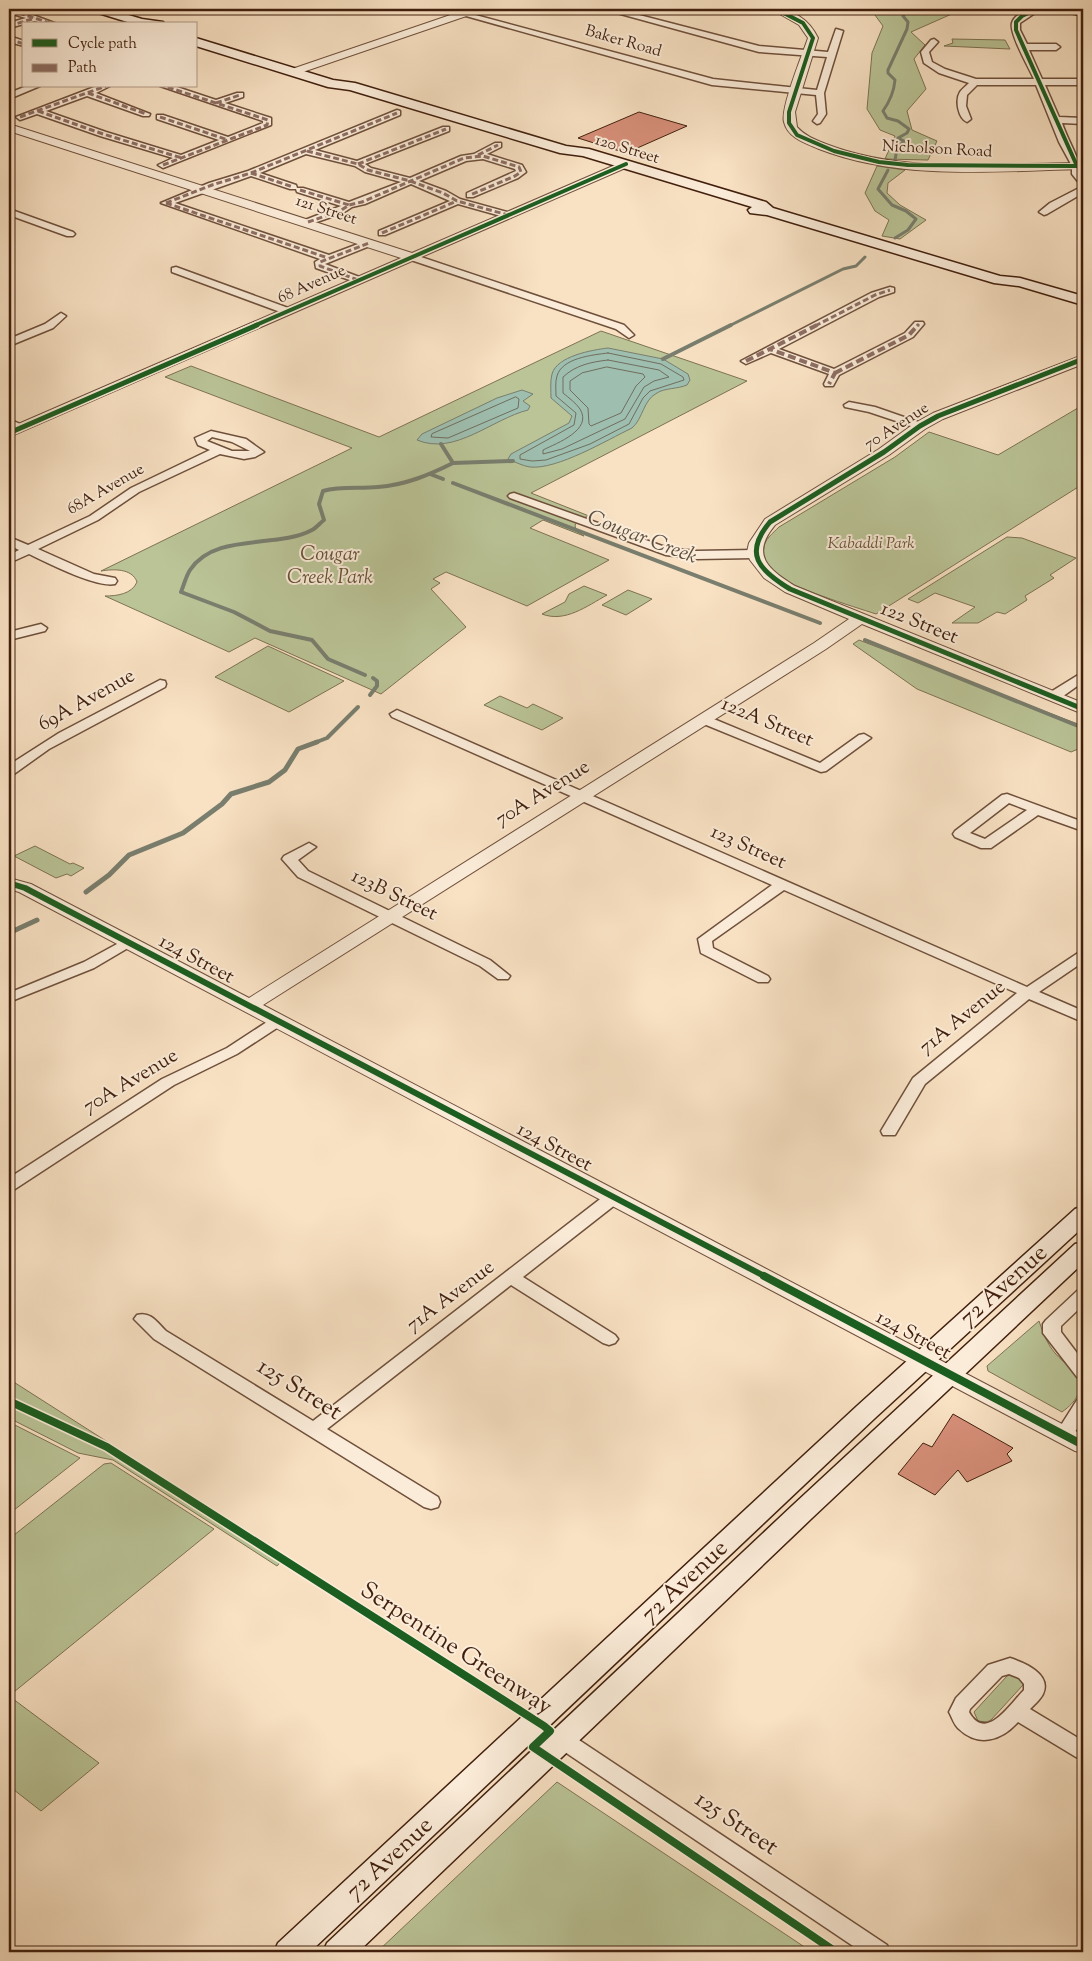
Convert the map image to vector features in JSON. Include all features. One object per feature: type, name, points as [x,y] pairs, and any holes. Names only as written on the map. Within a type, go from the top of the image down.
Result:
[{"type":"main road","points":[[96,9],[139,22]]},
{"type":"main road","name":"120 Street","points":[[198,36],[305,72],[332,84],[351,86],[565,150],[574,157],[621,167],[751,210],[768,211],[999,280],[1020,282],[1083,301]]},
{"type":"main road","name":"120 Street","points":[[198,43],[305,72]]},
{"type":"main road","name":"120 Street","points":[[999,280],[1009,288],[1083,311]]},
{"type":"main road","name":"72 Avenue","points":[[289,1952],[923,1359],[1083,1214]]},
{"type":"main road","name":"72 Avenue","points":[[338,1952],[949,1373],[1083,1250]]},
{"type":"street","name":"Baker Road","points":[[445,9],[712,82],[796,91]]},
{"type":"street","points":[[305,72],[382,48],[390,40],[477,9]]},
{"type":"street","points":[[612,9],[610,10],[759,49],[831,56]]},
{"type":"street","name":"Nicholson Road","points":[[776,9],[801,20],[810,28],[813,38],[789,112],[789,123],[797,134],[817,144],[852,156],[908,165],[1080,166]]},
{"type":"street","points":[[1037,9],[1022,16],[1016,22],[1016,30],[1064,142],[1080,166],[1077,174],[1083,182]]},
{"type":"street","points":[[1058,9],[1083,14]]},
{"type":"street","points":[[19,13],[47,22]]},
{"type":"street","points":[[9,26],[35,18]]},
{"type":"street","points":[[817,120],[822,114],[820,93],[838,31]]},
{"type":"street","points":[[9,39],[22,43]]},
{"type":"street","points":[[934,42],[925,52],[928,63],[942,71],[976,82],[1083,82]]},
{"type":"street","points":[[1024,47],[1056,46]]},
{"type":"street","points":[[967,119],[962,106],[963,94],[976,82]]},
{"type":"street","points":[[9,96],[31,88]]},
{"type":"street","points":[[20,117],[102,88]]},
{"type":"street","points":[[163,165],[267,125],[268,120],[170,88]]},
{"type":"street","points":[[796,91],[820,93]]},
{"type":"street","points":[[88,94],[146,114]]},
{"type":"street","points":[[216,103],[240,95]]},
{"type":"street","points":[[38,111],[103,134],[182,158]]},
{"type":"street","points":[[328,258],[166,203],[202,189],[251,174],[263,167],[307,151],[324,142],[397,113]]},
{"type":"street","points":[[160,118],[228,140]]},
{"type":"street","points":[[1056,120],[1083,120]]},
{"type":"street","name":"121 Street","points":[[9,127],[308,222],[620,327],[629,335]]},
{"type":"street","points":[[358,164],[446,129]]},
{"type":"street","points":[[308,222],[340,212],[349,205],[362,202],[498,145]]},
{"type":"street","points":[[307,151],[358,164],[368,170],[443,192],[457,201],[508,215]]},
{"type":"street","points":[[470,195],[521,172],[519,167],[478,155]]},
{"type":"street","name":"68 Avenue","points":[[13,427],[621,167]]},
{"type":"street","points":[[251,174],[349,205]]},
{"type":"street","points":[[1044,212],[1052,204],[1076,195],[1083,189]]},
{"type":"street","points":[[382,233],[457,201]]},
{"type":"street","points":[[9,212],[70,234]]},
{"type":"street","points":[[358,280],[320,266],[320,262],[369,243]]},
{"type":"street","points":[[176,270],[287,311]]},
{"type":"street","points":[[746,360],[875,295],[890,290]]},
{"type":"street","points":[[9,343],[49,326],[61,316]]},
{"type":"street","points":[[829,384],[835,373],[909,335],[919,324]]},
{"type":"street","points":[[770,349],[835,373]]},
{"type":"street","name":"70 Avenue","points":[[754,554],[755,542],[759,533],[770,522],[884,452],[920,426],[964,404],[1083,359]]},
{"type":"street","points":[[849,405],[871,409],[920,426]]},
{"type":"street","name":"68A Avenue","points":[[9,559],[94,518],[135,490],[220,450]]},
{"type":"street","points":[[514,496],[666,551],[696,555],[754,554]]},
{"type":"street","points":[[9,541],[91,577],[111,581]]},
{"type":"street","name":"122 Street","points":[[754,554],[760,565],[773,580],[790,589],[1083,709]]},
{"type":"street","name":"70A Avenue","points":[[249,1006],[820,646],[860,618]]},
{"type":"street","points":[[9,636],[41,628]]},
{"type":"street","points":[[1054,696],[1083,676]]},
{"type":"street","name":"69A Avenue","points":[[9,771],[26,758],[136,699],[160,684]]},
{"type":"street","name":"123 Street","points":[[398,714],[1083,1017]]},
{"type":"street","name":"122A Street","points":[[704,718],[821,768],[864,738]]},
{"type":"street","points":[[1036,810],[986,845],[960,834],[1008,798],[1083,827]]},
{"type":"street","name":"123B Street","points":[[309,847],[289,859],[303,874],[485,963],[504,976]]},
{"type":"street","name":"124 Street","points":[[9,876],[17,886],[128,942],[1074,1440]]},
{"type":"street","points":[[763,979],[706,950],[705,939],[782,885]]},
{"type":"street","points":[[9,998],[89,965],[128,942]]},
{"type":"street","name":"71A Avenue","points":[[889,1131],[919,1081],[1027,993],[1083,956]]},
{"type":"street","name":"70A Avenue","points":[[9,1185],[168,1082],[232,1051],[278,1021]]},
{"type":"street","name":"71A Avenue","points":[[314,1430],[614,1198]]},
{"type":"street","points":[[512,1278],[609,1339]]},
{"type":"street","points":[[1083,1294],[1052,1324],[1052,1333],[1083,1373]]},
{"type":"street","name":"125 Street","points":[[143,1318],[160,1335],[431,1502]]},
{"type":"street","points":[[1074,1440],[1083,1404]]},
{"type":"street","points":[[1016,1711],[1083,1751]]},
{"type":"street","name":"125 Street","points":[[563,1740],[880,1952]]},
{"type":"green space","points":[[877,9],[963,9],[911,32],[925,45],[914,59],[926,89],[907,111],[912,130],[937,141],[928,160],[885,159],[895,136],[880,130],[867,109],[872,53],[883,26],[872,11]]},
{"type":"green space","points":[[952,39],[1005,40],[1010,49],[944,46],[953,43]]},
{"type":"green space","points":[[877,166],[905,170],[888,183],[887,193],[900,205],[926,220],[900,239],[882,236],[889,220],[875,211],[865,193]]},
{"type":"green space","name":"Cougar Creek Park","points":[[601,331],[747,381],[531,493],[589,516],[580,519],[575,525],[576,531],[584,536],[543,520],[530,528],[609,560],[527,606],[446,572],[433,579],[440,583],[431,589],[466,627],[381,694],[255,638],[229,652],[105,596],[128,592],[137,582],[135,577],[122,570],[101,571],[352,448],[165,377],[191,366],[379,437]]},
{"type":"green space","name":"Kabaddi Park","points":[[1083,405],[1083,484],[876,614],[794,585],[774,573],[766,562],[763,552],[765,543],[779,527],[895,457],[929,432],[998,455]]},
{"type":"green space","points":[[1007,537],[1022,538],[1076,558],[1050,575],[1054,578],[1025,596],[1027,600],[1005,614],[997,612],[978,623],[952,623],[975,607],[935,593],[918,603],[908,599]]},
{"type":"green space","points":[[584,586],[607,595],[567,615],[551,616],[542,614],[565,602],[569,594]]},
{"type":"green space","points":[[628,590],[652,599],[626,615],[602,605]]},
{"type":"green space","points":[[859,640],[1083,726],[1083,747],[1071,752],[917,689],[853,644]]},
{"type":"green space","points":[[268,646],[344,681],[289,712],[215,677]]},
{"type":"green space","points":[[500,696],[527,708],[533,704],[563,718],[542,730],[484,705]]},
{"type":"green space","points":[[35,846],[70,864],[73,863],[84,868],[71,876],[67,874],[56,878],[14,856]]},
{"type":"green space","points":[[1039,1321],[1046,1339],[1054,1352],[1080,1375],[1079,1392],[1075,1400],[1062,1412],[988,1371],[987,1366]]},
{"type":"green space","points":[[9,1379],[286,1556],[277,1566],[113,1460],[78,1453],[9,1418]]},
{"type":"green space","points":[[9,1422],[80,1458],[9,1514]]},
{"type":"green space","points":[[111,1463],[214,1529],[9,1696],[9,1539],[104,1464]]},
{"type":"green space","points":[[1010,1675],[1016,1676],[1023,1681],[1023,1685],[991,1720],[987,1722],[978,1721],[974,1712]]},
{"type":"green space","points":[[9,1696],[99,1763],[41,1811],[9,1786]]},
{"type":"green space","points":[[557,1782],[812,1952],[377,1952]]},
{"type":"water","points":[[608,348],[663,359],[688,374],[690,380],[687,385],[663,390],[652,396],[639,420],[632,428],[582,453],[541,467],[530,467],[508,459],[511,454],[569,423],[572,416],[551,398],[551,377],[555,368],[568,358],[593,350]]},
{"type":"water","points":[[522,390],[533,394],[523,401],[530,406],[528,410],[459,440],[431,444],[417,440],[422,434],[497,398]]},
{"type":"building","points":[[639,112],[687,126],[626,153],[578,138]]},
{"type":"building","points":[[953,1414],[1013,1448],[1007,1454],[1012,1461],[967,1482],[958,1470],[935,1495],[898,1474],[923,1443],[932,1447]]},
{"type":"waterway","name":"Cougar Creek","points":[[895,160],[897,149],[904,141],[898,138],[907,133],[909,129],[898,121],[887,118],[883,111],[888,104],[895,80],[888,73],[888,70],[907,29],[908,22],[903,16],[905,13],[919,9]]},
{"type":"waterway","name":"Cougar Creek","points":[[888,170],[878,189],[892,205],[906,211],[916,219],[908,230],[895,238]]},
{"type":"waterway","name":"Cougar Creek","points":[[663,359],[843,269],[856,266],[865,257]]},
{"type":"waterway","name":"Cougar Creek","points":[[441,444],[453,463]]},
{"type":"waterway","name":"Cougar Creek","points":[[453,463],[513,461]]},
{"type":"waterway","name":"Cougar Creek","points":[[365,675],[328,659],[312,640],[270,631],[234,612],[181,592],[186,578],[190,570],[201,558],[215,550],[247,543],[298,536],[314,529],[324,520],[319,504],[323,491],[398,484],[426,475],[453,463]]},
{"type":"waterway","name":"Cougar Creek","points":[[430,474],[443,479]]},
{"type":"waterway","name":"Cougar Creek","points":[[453,483],[820,623]]},
{"type":"waterway","name":"Cougar Creek","points":[[865,640],[1083,728]]},
{"type":"waterway","name":"Cougar Creek","points":[[370,695],[377,686],[377,681],[373,678]]},
{"type":"waterway","name":"Cougar Creek","points":[[314,743],[327,738],[358,707]]},
{"type":"waterway","name":"Cougar Creek","points":[[86,892],[109,875],[129,855],[183,833],[222,804],[231,794],[269,782],[285,770],[298,749],[317,742]]},
{"type":"waterway","name":"Cougar Creek","points":[[9,933],[37,920]]},
{"type":"marked path","points":[[19,13],[47,22]]},
{"type":"marked path","points":[[9,26],[35,18]]},
{"type":"marked path","points":[[9,39],[22,43]]},
{"type":"marked path","points":[[20,117],[100,88]]},
{"type":"marked path","points":[[163,165],[267,125],[268,120],[170,88]]},
{"type":"marked path","points":[[88,93],[146,114]]},
{"type":"marked path","points":[[216,103],[240,95]]},
{"type":"marked path","points":[[38,111],[103,134],[182,158]]},
{"type":"marked path","points":[[166,203],[212,185],[251,173],[397,113]]},
{"type":"marked path","points":[[160,117],[228,140]]},
{"type":"marked path","points":[[358,164],[446,129]]},
{"type":"marked path","points":[[478,155],[498,145]]},
{"type":"marked path","points":[[307,151],[358,164],[368,170],[410,181],[443,193],[457,201],[508,215]]},
{"type":"marked path","points":[[308,222],[340,211],[349,205],[362,202],[464,158],[483,156],[519,167],[521,172],[515,176],[470,195]]},
{"type":"marked path","points":[[251,173],[293,187]]},
{"type":"marked path","points":[[300,190],[349,205]]},
{"type":"marked path","points":[[382,233],[457,201]]},
{"type":"marked path","points":[[166,203],[328,258]]},
{"type":"marked path","points":[[358,280],[320,266],[320,262],[369,243]]},
{"type":"marked path","points":[[829,384],[835,373],[770,349],[875,295],[890,290]]},
{"type":"marked path","points":[[835,373],[909,335],[919,324]]},
{"type":"marked path","points":[[746,361],[770,349]]},
{"type":"cycle path","points":[[776,9],[793,16],[803,23],[813,38],[789,112],[789,123],[797,135],[834,151],[879,162],[908,165],[1077,166],[1016,30],[1016,22],[1022,16],[1037,9]]},
{"type":"cycle path","points":[[9,433],[626,164]]},
{"type":"cycle path","points":[[1083,359],[938,416],[920,426],[884,452],[770,522],[761,533],[756,543],[755,552],[762,568],[790,589],[1083,709]]},
{"type":"cycle path","points":[[9,883],[25,888],[1083,1445]]},
{"type":"cycle path","name":"Serpentine Greenway","points":[[9,1401],[107,1447],[544,1726],[550,1731],[533,1747],[836,1952]]}]
